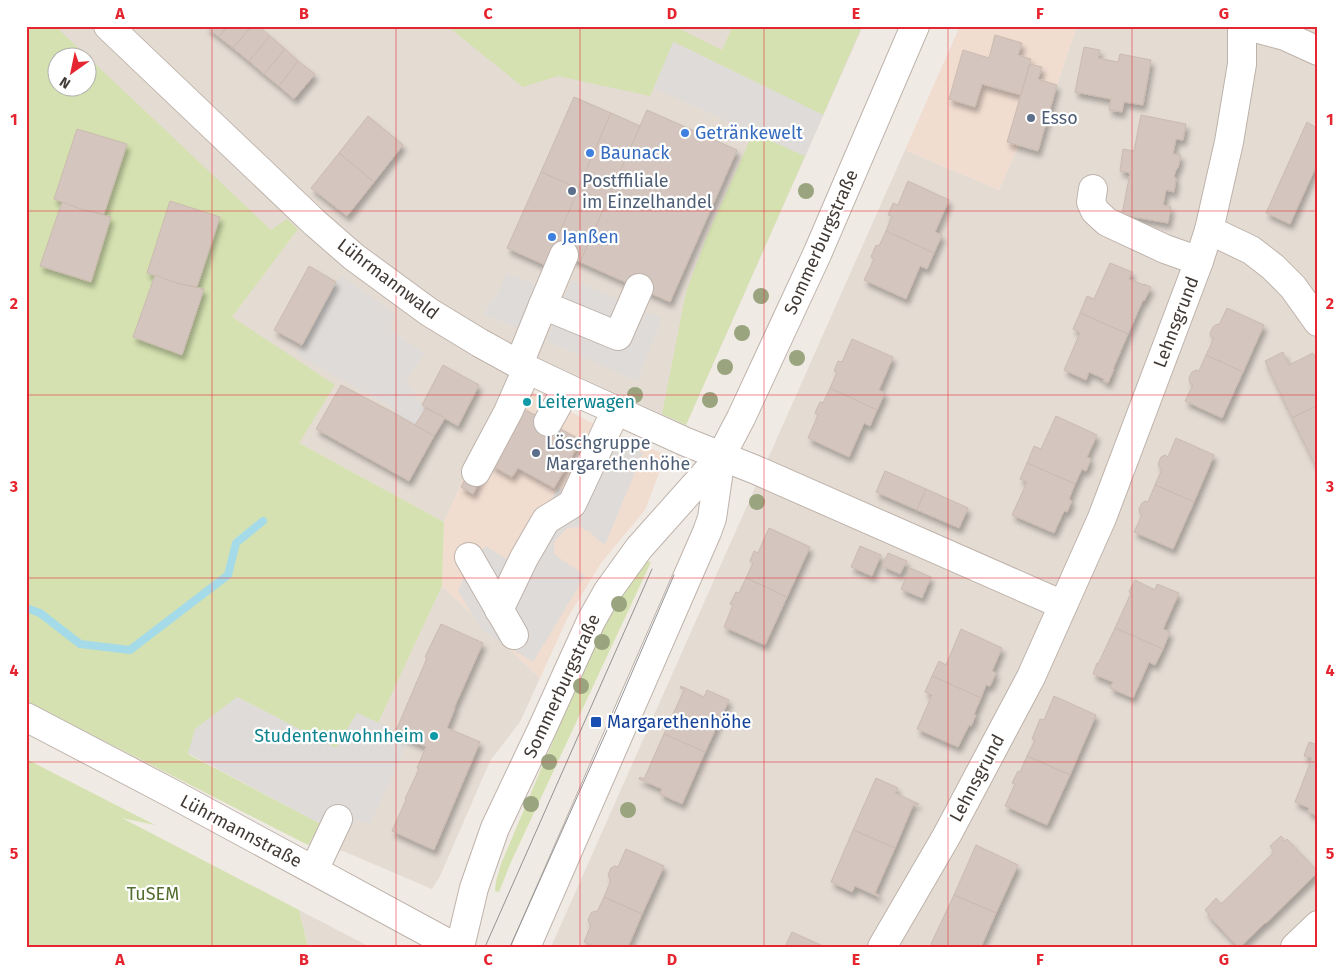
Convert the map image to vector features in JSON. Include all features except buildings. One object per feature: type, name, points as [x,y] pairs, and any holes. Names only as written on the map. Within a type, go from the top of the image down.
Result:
[{"type":"street","name":"Lührmannwald","points":[[108,26],[315,223],[354,257],[429,312],[480,343],[567,388],[721,456]]},
{"type":"street","name":"Sommerburgstraße","points":[[460,947],[474,888],[495,828],[591,622],[608,591],[639,548],[721,456],[744,412],[799,294],[915,26]]},
{"type":"street","name":"Lehnsgrund","points":[[882,947],[946,837],[1031,677],[1102,518],[1209,230],[1229,142],[1242,64],[1242,26]]},
{"type":"street","points":[[1247,26],[1285,36],[1318,51]]},
{"type":"street","points":[[1093,189],[1091,202],[1095,211],[1107,222],[1165,249],[1199,261]]},
{"type":"street","points":[[1209,230],[1251,250],[1274,267],[1293,287],[1318,322]]},
{"type":"street","points":[[476,472],[508,412],[543,305],[564,255]]},
{"type":"street","points":[[543,305],[585,314],[618,336],[639,288]]},
{"type":"street","points":[[548,422],[567,388]]},
{"type":"street","points":[[499,610],[524,558],[546,520],[572,504],[616,410]]},
{"type":"street","points":[[721,456],[1063,605]]},
{"type":"street","name":"Sommerburgstraße","points":[[526,947],[708,532],[712,518],[721,456]]},
{"type":"street","points":[[469,557],[514,635]]},
{"type":"street","name":"Lührmannstraße","points":[[26,717],[123,767],[455,947]]},
{"type":"street","points":[[314,870],[338,819]]},
{"type":"street","points":[[1295,947],[1318,925]]},
{"type":"shaded area","points":[[26,26],[863,26],[686,425],[525,352],[508,379],[444,522],[299,443],[26,301]]},
{"type":"shaded area","points":[[960,26],[1077,26],[1057,85],[1038,151],[1019,145],[999,190],[905,150]]},
{"type":"shaded area","points":[[1077,26],[1318,26],[1318,947],[551,947],[905,150],[999,190],[1019,145],[1037,151]]},
{"type":"shaded area","points":[[673,42],[823,115],[805,156],[654,88]]},
{"type":"shaded area","points":[[507,273],[564,297],[572,280],[619,300],[612,318],[638,329],[646,312],[662,318],[637,381],[547,341],[554,324],[525,311],[517,328],[484,314],[493,298],[496,298]]},
{"type":"shaded area","points":[[342,276],[397,316],[389,329],[424,353],[406,381],[426,408],[415,425],[394,413],[392,407],[297,355],[336,282]]},
{"type":"shaded area","points":[[508,379],[588,421],[666,455],[645,510],[601,563],[568,617],[540,678],[442,586],[444,522]]},
{"type":"shaded area","points":[[602,431],[643,453],[605,545],[590,532],[579,527],[567,528],[554,542],[554,554],[585,576],[533,662],[483,631],[458,591],[471,561],[486,546],[514,564],[558,488],[568,493]]},
{"type":"shaded area","points":[[442,586],[540,678],[520,722],[490,761],[440,876],[432,889],[343,851],[308,845],[321,824],[188,753],[195,729],[357,713],[378,722]]},
{"type":"shaded area","points":[[237,697],[336,748],[357,713],[409,739],[370,824],[357,820],[352,825],[338,819],[321,824],[188,753],[195,729]]},
{"type":"shaded area","points":[[299,910],[370,947],[308,947]]},
{"type":"green space","points":[[26,26],[55,26],[78,48],[48,48],[48,98],[98,98],[98,67],[271,230],[287,219],[298,229],[232,317],[335,385],[299,443],[444,522],[442,586],[378,723],[357,713],[336,748],[237,697],[188,754],[321,824],[308,845],[26,701]]},
{"type":"green space","points":[[447,26],[674,26],[722,50],[733,26],[862,26],[823,115],[674,42],[650,96],[558,76],[523,87]]},
{"type":"green space","points":[[753,133],[805,156],[686,425],[662,414],[686,292],[707,236]]},
{"type":"green space","points":[[642,560],[651,562],[511,862],[499,892],[495,891],[501,864],[572,696],[616,601]]},
{"type":"green space","name":"TuSEM","points":[[26,759],[155,825],[122,818],[299,910],[308,947],[26,947]]},
{"type":"waterway","points":[[26,608],[40,613],[80,644],[130,650],[228,575],[236,543],[263,521]]},
{"type":"tram line","points":[[485,947],[652,569]]},
{"type":"tram line","points":[[510,947],[674,575]]},
{"type":"place","name":"Esso","points":[[1031,118]]},
{"type":"place","name":"Getränkewelt","points":[[685,133]]},
{"type":"place","name":"Baunack","points":[[590,153]]},
{"type":"place","name":"Postffiliale im Einzelhandel","points":[[572,191]]},
{"type":"place","name":"Janßen","points":[[552,237]]},
{"type":"place","name":"Leiterwagen","points":[[527,402]]},
{"type":"place","name":"Löschgruppe Margarethenhöhe","points":[[536,453]]},
{"type":"place","name":"Margarethenhöhe","points":[[596,722]]},
{"type":"place","name":"Studentenwohnheim","points":[[434,736]]}]
